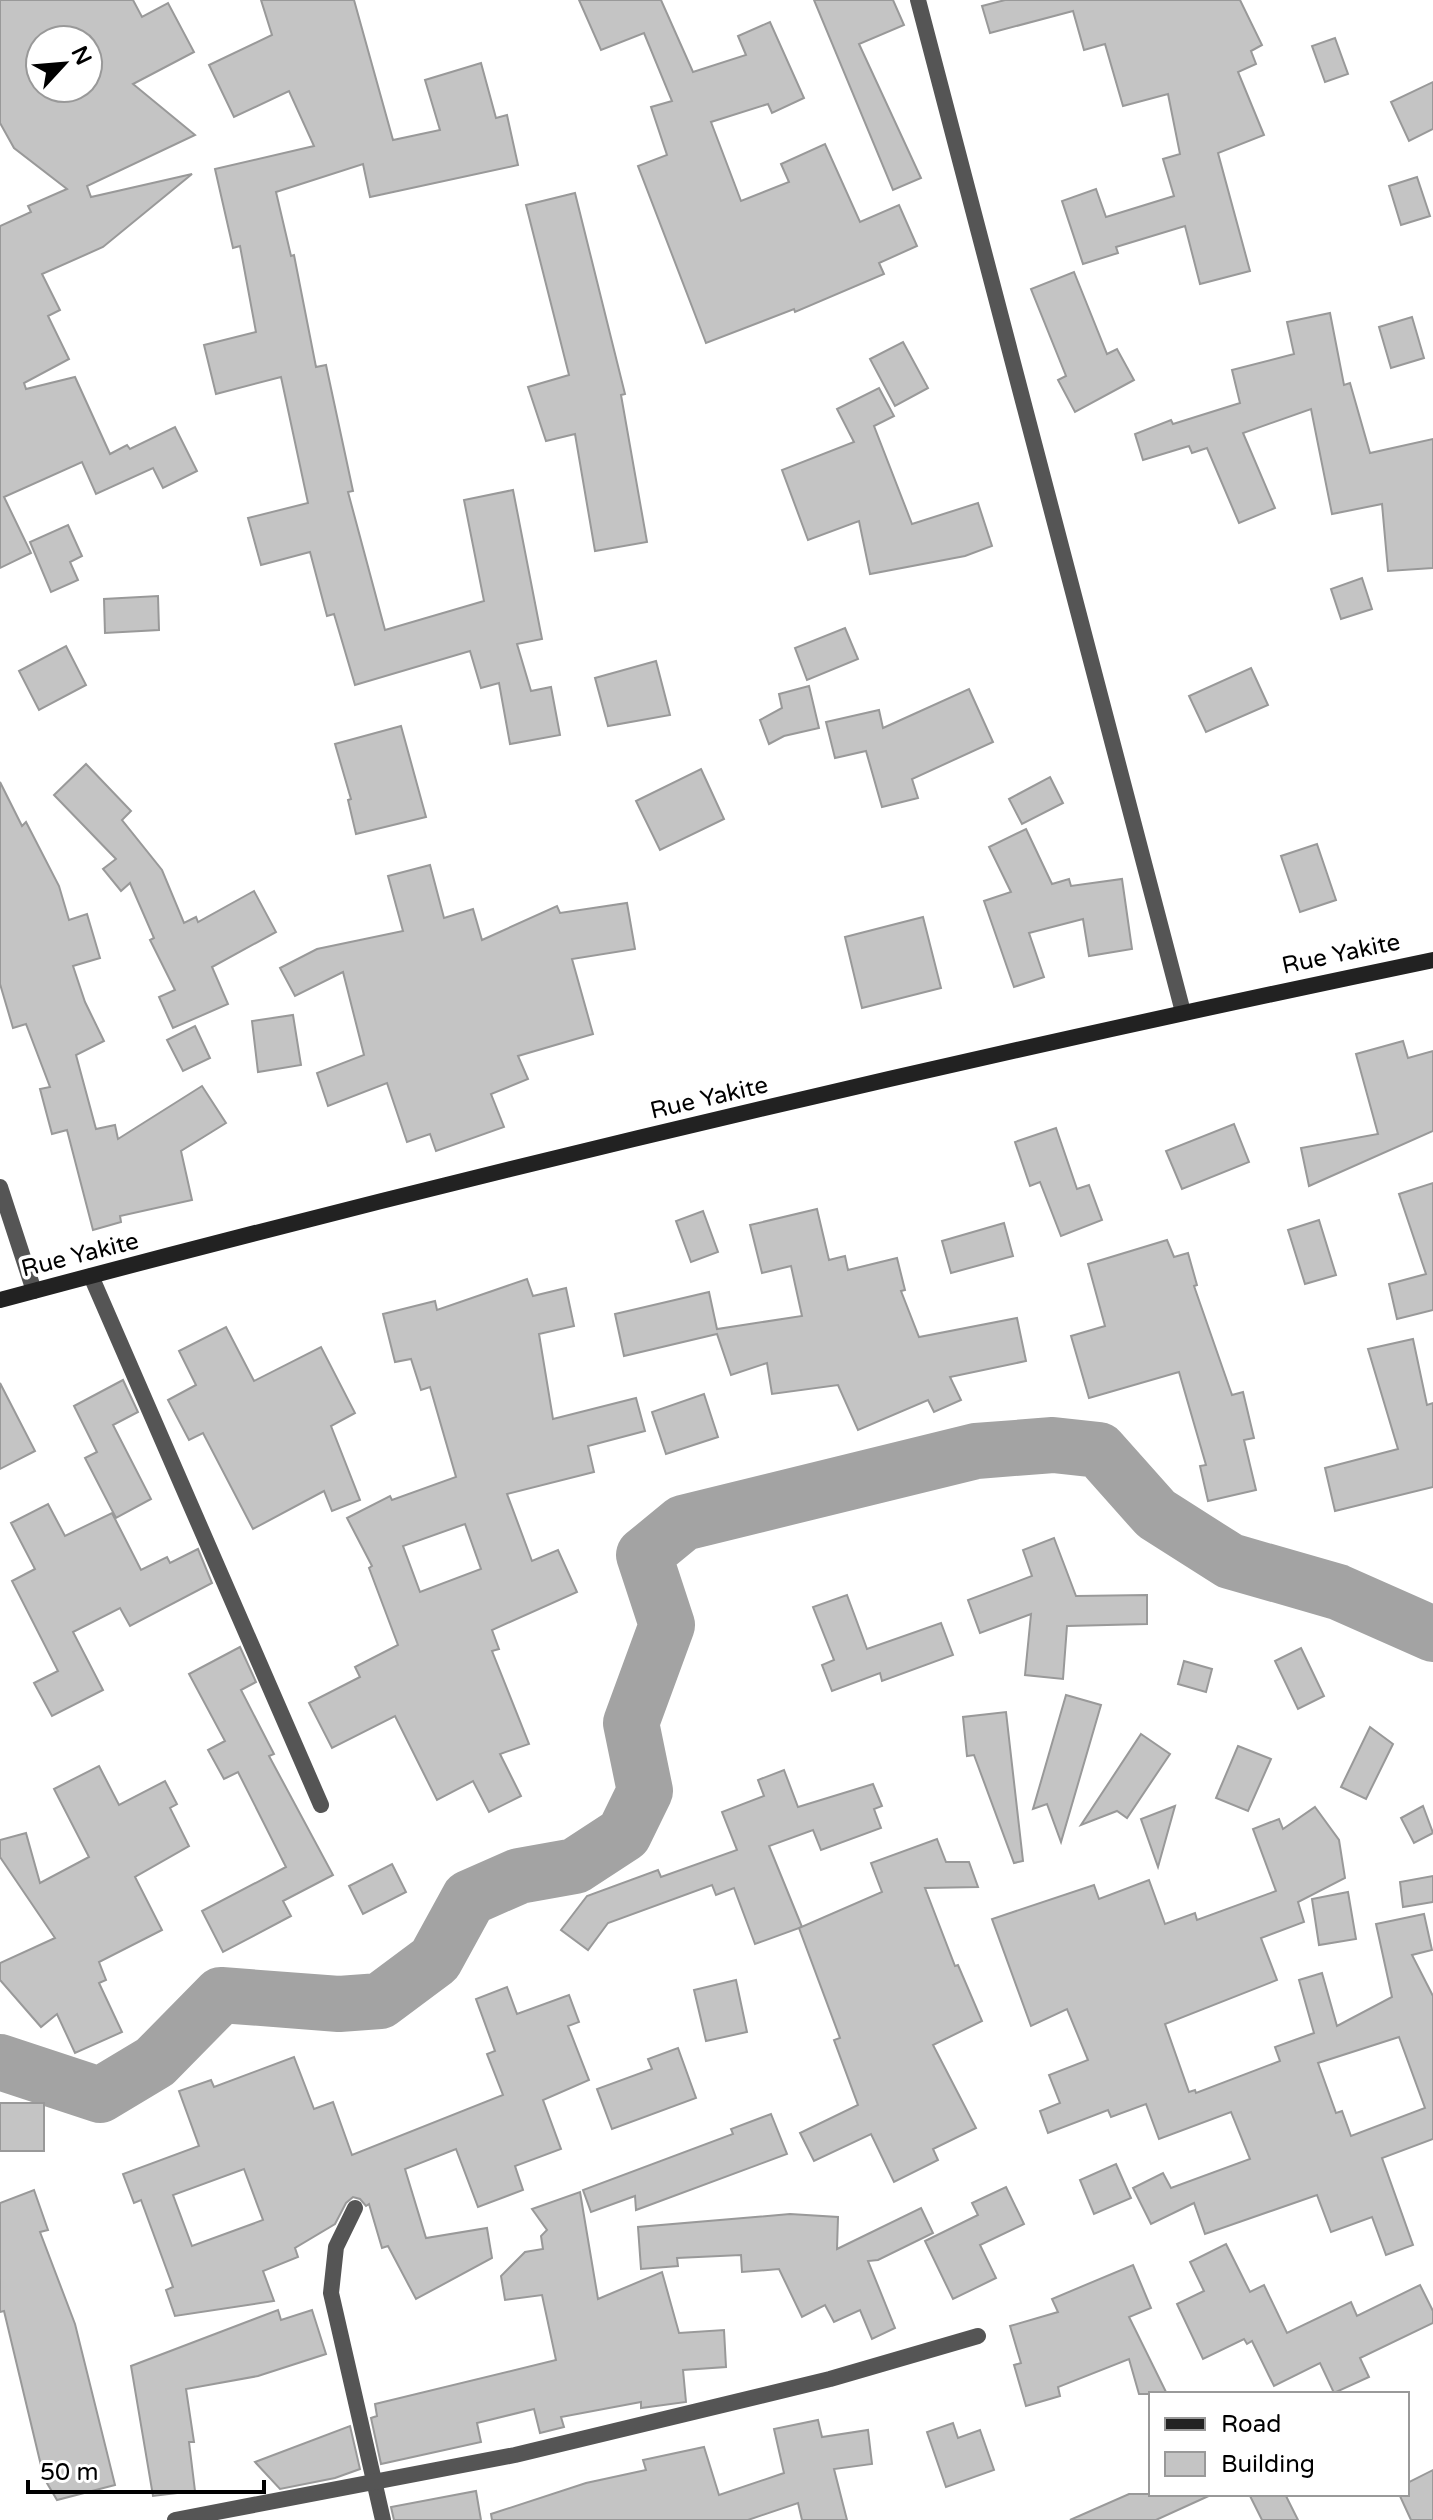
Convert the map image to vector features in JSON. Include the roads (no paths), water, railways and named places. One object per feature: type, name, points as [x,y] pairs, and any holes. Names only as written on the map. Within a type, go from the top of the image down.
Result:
[{"type":"main road","name":"Rue Yakite","points":[[0,1300],[665,1132],[1183,1012],[1433,960]]},
{"type":"street","points":[[918,0],[1183,1012]]},
{"type":"street","points":[[0,1187],[34,1291]]},
{"type":"street","points":[[91,1276],[321,1805]]},
{"type":"street","points":[[355,2208],[336,2247],[331,2293],[383,2520]]},
{"type":"street","points":[[175,2520],[373,2483],[669,2418],[830,2379],[978,2336]]},
{"type":"waterway","points":[[0,2062],[100,2095],[155,2062],[221,1995],[339,2004],[380,2001],[435,1960],[469,1898],[519,1876],[575,1866],[624,1834],[645,1791],[631,1723],[667,1625],[644,1555],[683,1523],[976,1451],[1053,1445],[1099,1450],[1156,1514],[1230,1561],[1338,1592],[1433,1634]]}]
